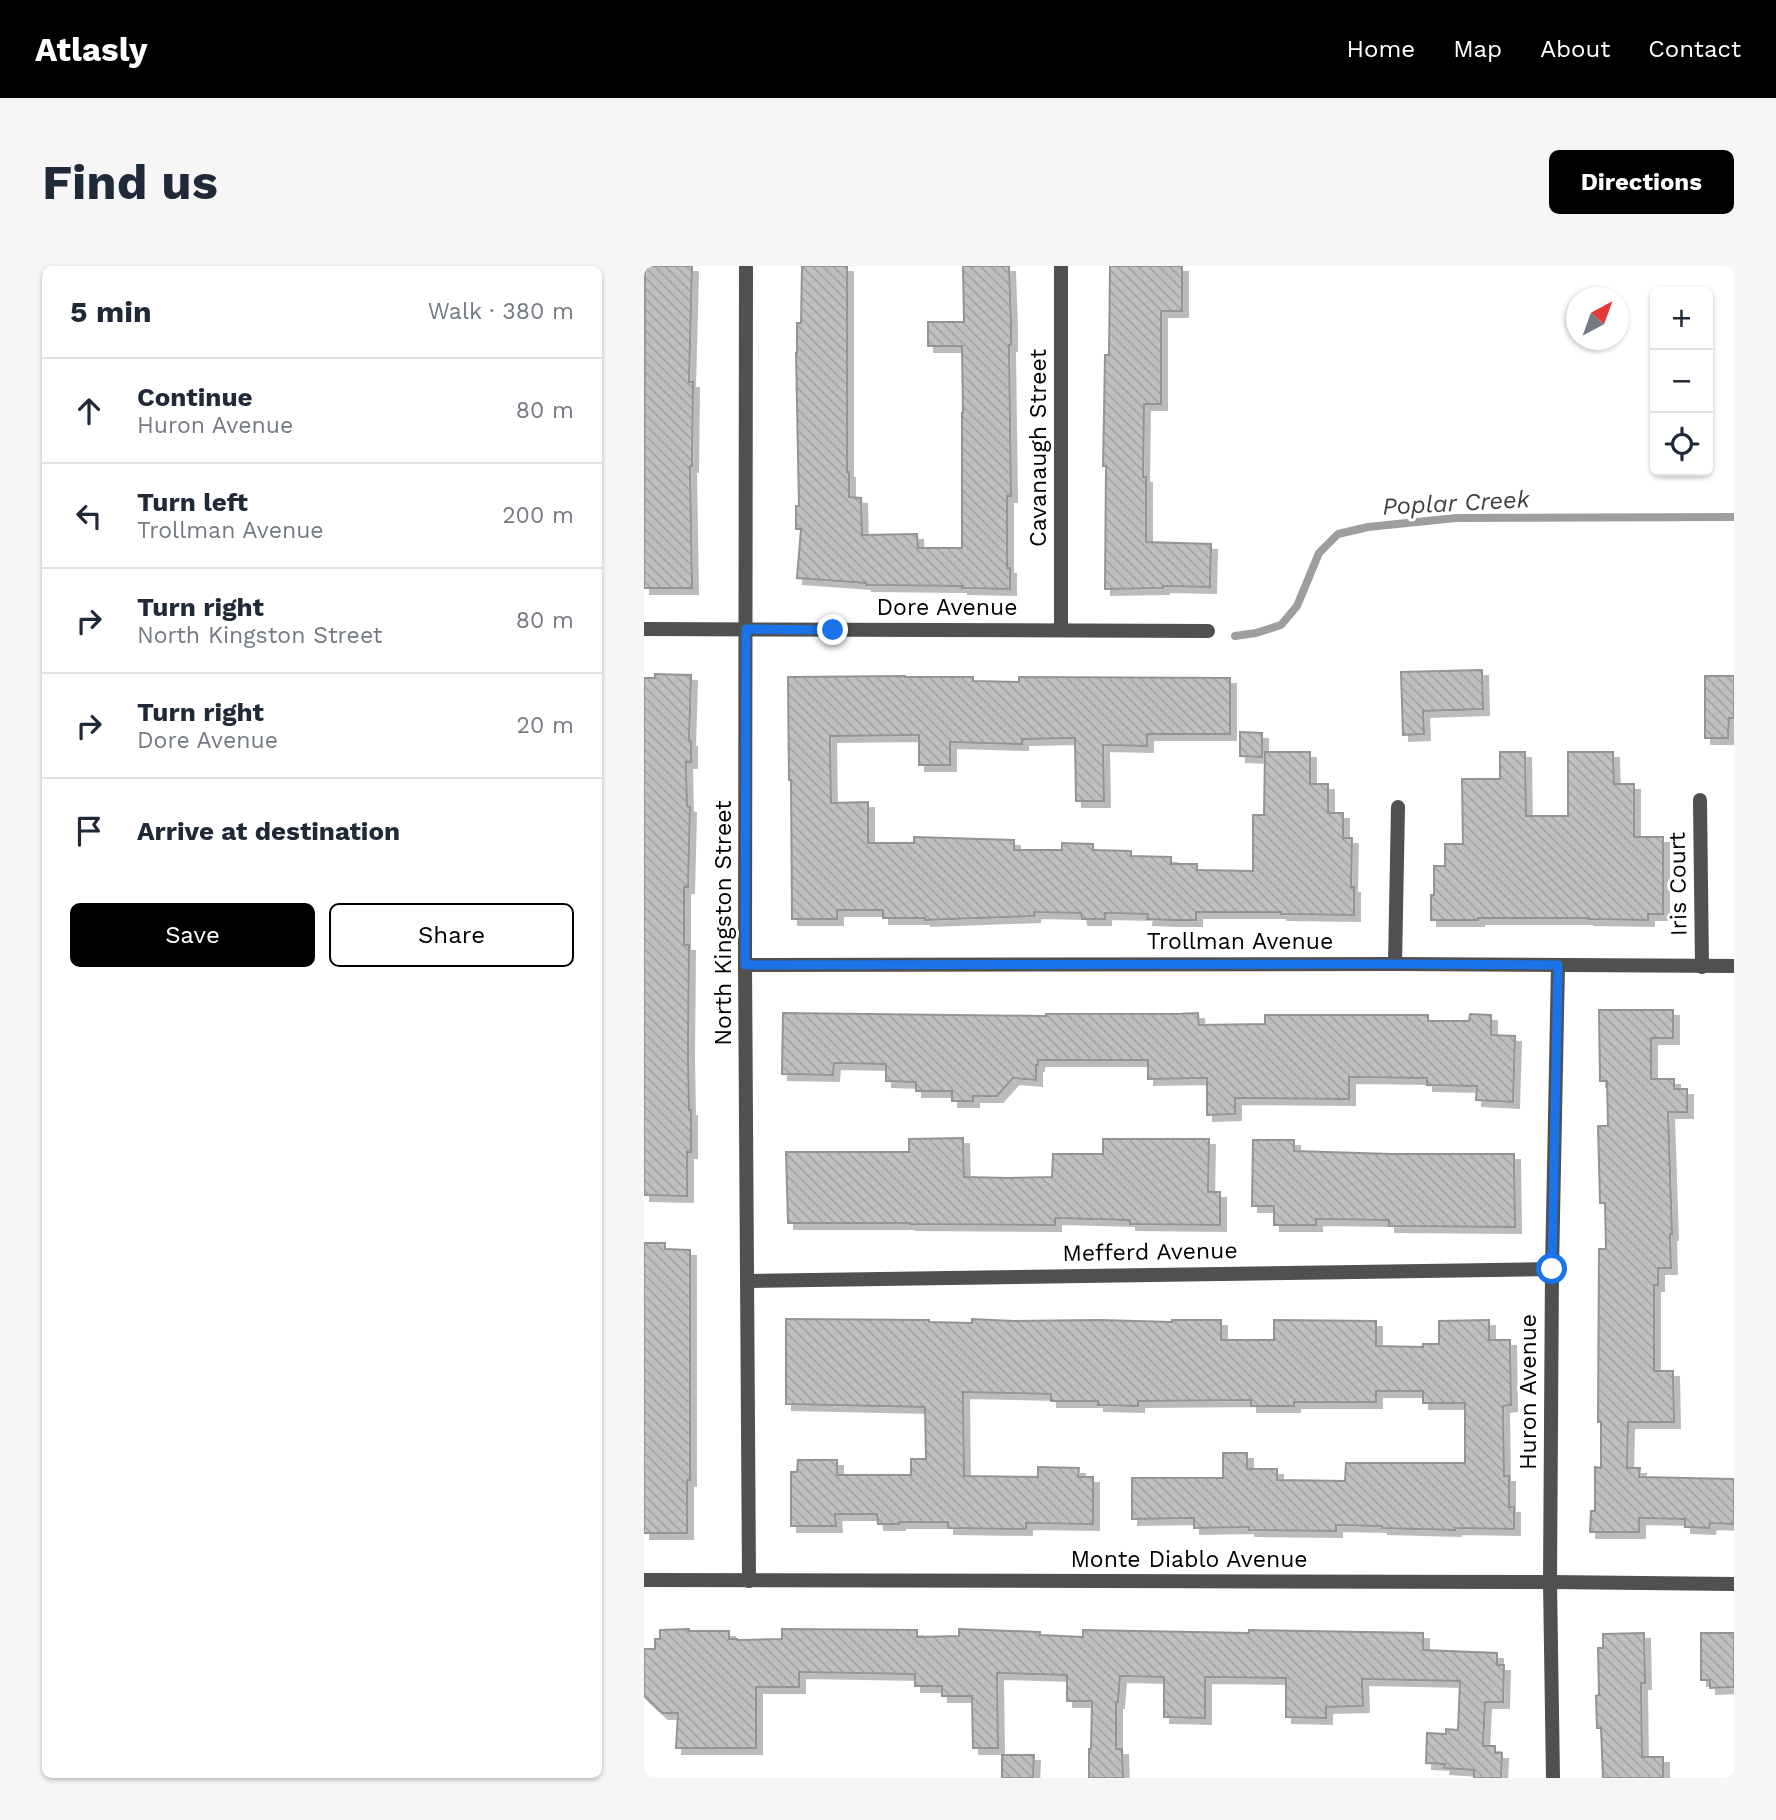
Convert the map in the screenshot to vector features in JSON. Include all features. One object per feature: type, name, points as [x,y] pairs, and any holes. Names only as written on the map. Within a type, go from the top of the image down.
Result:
[{"type":"street","name":"North Kingston Street","points":[[746,266],[745,965],[749,1581]]},
{"type":"street","name":"Cavanaugh Street","points":[[1060,266],[1061,630]]},
{"type":"street","name":"Dore Avenue","points":[[644,629],[1208,631]]},
{"type":"street","name":"Iris Court","points":[[1700,800],[1702,967]]},
{"type":"street","points":[[1395,964],[1398,807]]},
{"type":"street","name":"Trollman Avenue","points":[[745,965],[1734,966]]},
{"type":"street","name":"Huron Avenue","points":[[1553,1778],[1550,1582],[1558,965]]},
{"type":"street","name":"Mefferd Avenue","points":[[748,1281],[1552,1269]]},
{"type":"street","name":"Monte Diablo Avenue","points":[[644,1580],[1734,1584]]},
{"type":"building","points":[[645,266],[692,266],[689,382],[693,382],[690,466],[692,588],[644,588]]},
{"type":"building","points":[[802,266],[847,266],[847,472],[849,497],[861,498],[862,535],[917,534],[918,548],[962,548],[962,346],[928,346],[928,322],[964,322],[963,266],[1009,266],[1011,496],[1007,496],[1007,568],[1010,568],[1010,589],[866,585],[797,578],[801,529],[796,529],[796,506],[799,506],[796,353],[797,323],[801,323]]},
{"type":"building","points":[[1110,266],[1182,266],[1182,311],[1161,311],[1161,404],[1144,404],[1146,542],[1211,544],[1210,587],[1105,589],[1106,466],[1103,466],[1105,355],[1109,355]]},
{"type":"building","points":[[1482,670],[1483,709],[1423,711],[1424,734],[1403,735],[1401,672]]},
{"type":"building","points":[[655,674],[691,675],[691,762],[686,762],[687,806],[690,807],[688,887],[684,887],[684,945],[689,945],[688,1053],[691,1110],[687,1196],[644,1195],[644,678],[655,678]]},
{"type":"building","points":[[1705,676],[1734,676],[1734,718],[1729,718],[1728,738],[1705,738]]},
{"type":"building","points":[[788,677],[973,677],[973,681],[1019,682],[1019,677],[1230,678],[1230,734],[1147,734],[1147,746],[1103,745],[1104,801],[1076,801],[1075,738],[1022,739],[1022,744],[950,742],[950,765],[919,765],[919,735],[830,736],[831,803],[868,802],[868,843],[914,843],[914,837],[1014,840],[1014,850],[1062,850],[1062,843],[1093,844],[1093,850],[1131,851],[1131,856],[1171,857],[1171,864],[1197,864],[1197,870],[1253,871],[1253,815],[1264,815],[1265,752],[1310,752],[1310,784],[1328,784],[1328,813],[1343,813],[1343,838],[1352,838],[1351,887],[1354,887],[1354,915],[1196,912],[1196,920],[1170,920],[1147,919],[1148,914],[1105,913],[1105,919],[1082,919],[1081,913],[1034,912],[1034,916],[925,920],[883,918],[883,910],[837,910],[837,919],[792,919]]},
{"type":"building","points":[[1240,732],[1262,733],[1262,757],[1240,756]]},
{"type":"building","points":[[1500,752],[1525,752],[1526,816],[1568,816],[1568,752],[1613,752],[1614,784],[1634,784],[1634,837],[1663,837],[1663,914],[1648,914],[1648,920],[1431,920],[1434,866],[1445,866],[1445,844],[1463,844],[1462,779],[1500,779]]},
{"type":"building","points":[[1599,1010],[1673,1010],[1673,1038],[1651,1038],[1651,1079],[1674,1079],[1674,1089],[1687,1089],[1687,1112],[1668,1112],[1671,1268],[1658,1268],[1658,1285],[1654,1285],[1654,1371],[1673,1371],[1674,1422],[1628,1422],[1627,1468],[1640,1468],[1639,1477],[1734,1479],[1734,1524],[1710,1523],[1709,1528],[1685,1527],[1685,1519],[1639,1518],[1639,1532],[1590,1532],[1591,1511],[1595,1511],[1595,1467],[1601,1468],[1601,1422],[1598,1422],[1599,1249],[1606,1249],[1605,1203],[1600,1203],[1598,1126],[1608,1126],[1607,1081],[1600,1081]]},
{"type":"building","points":[[783,1013],[1046,1016],[1198,1013],[1199,1025],[1265,1024],[1265,1015],[1428,1015],[1428,1021],[1469,1021],[1470,1014],[1491,1015],[1491,1035],[1515,1036],[1513,1102],[1476,1100],[1477,1086],[1427,1085],[1427,1078],[1349,1077],[1349,1099],[1235,1098],[1235,1114],[1207,1115],[1207,1078],[1148,1079],[1148,1060],[1038,1060],[1036,1080],[1013,1078],[997,1096],[973,1096],[973,1101],[952,1101],[952,1091],[916,1091],[916,1082],[886,1081],[886,1064],[834,1063],[833,1075],[782,1074]]},
{"type":"building","points":[[963,1138],[964,1177],[1009,1178],[1052,1177],[1053,1154],[1103,1154],[1103,1139],[1209,1139],[1208,1192],[1220,1192],[1220,1225],[1130,1224],[1130,1220],[1055,1218],[1055,1225],[788,1223],[786,1152],[909,1152],[909,1139]]},
{"type":"building","points":[[1253,1140],[1294,1140],[1294,1151],[1514,1154],[1515,1227],[1389,1226],[1389,1220],[1316,1219],[1316,1225],[1274,1225],[1274,1206],[1252,1206]]},
{"type":"building","points":[[644,1243],[665,1243],[665,1249],[690,1250],[690,1480],[687,1480],[687,1533],[644,1533]]},
{"type":"building","points":[[786,1319],[972,1323],[972,1319],[1172,1322],[1221,1320],[1221,1340],[1274,1340],[1274,1320],[1376,1321],[1376,1346],[1423,1347],[1423,1344],[1439,1344],[1439,1321],[1489,1320],[1489,1340],[1510,1340],[1511,1405],[1503,1406],[1504,1476],[1509,1476],[1509,1507],[1514,1507],[1514,1529],[1455,1530],[1336,1525],[1336,1531],[1249,1530],[1249,1527],[1194,1528],[1194,1518],[1132,1519],[1132,1478],[1223,1478],[1223,1453],[1247,1453],[1247,1469],[1277,1469],[1277,1480],[1345,1481],[1346,1463],[1465,1463],[1465,1403],[1423,1403],[1423,1391],[1376,1391],[1376,1402],[1294,1402],[1294,1406],[1251,1406],[1251,1400],[1138,1401],[1138,1406],[1098,1405],[1098,1401],[1051,1401],[1051,1394],[963,1392],[964,1476],[1038,1477],[1038,1467],[1079,1468],[1078,1477],[1093,1477],[1093,1524],[1026,1523],[1026,1529],[948,1528],[948,1522],[878,1524],[877,1514],[835,1514],[836,1526],[791,1526],[791,1472],[797,1472],[798,1460],[837,1460],[837,1475],[911,1475],[911,1459],[926,1459],[925,1407],[786,1404]]},
{"type":"building","points":[[782,1629],[917,1630],[917,1637],[959,1636],[959,1629],[1040,1632],[1040,1635],[1083,1637],[1083,1630],[1423,1633],[1423,1650],[1497,1653],[1497,1665],[1504,1665],[1503,1702],[1485,1702],[1483,1746],[1495,1746],[1495,1753],[1502,1753],[1501,1778],[1474,1778],[1474,1770],[1444,1768],[1445,1764],[1426,1763],[1427,1733],[1446,1734],[1446,1729],[1458,1730],[1460,1681],[1362,1679],[1363,1706],[1326,1707],[1326,1718],[1286,1717],[1286,1678],[1205,1677],[1205,1718],[1164,1717],[1164,1677],[1120,1676],[1116,1702],[1116,1749],[1122,1749],[1123,1778],[1089,1778],[1092,1701],[1067,1701],[1067,1675],[997,1673],[998,1748],[973,1748],[972,1696],[942,1696],[942,1686],[915,1686],[915,1674],[799,1672],[799,1687],[756,1687],[756,1748],[676,1748],[678,1713],[662,1713],[644,1696],[644,1649],[655,1649],[655,1639],[660,1639],[660,1630],[729,1631],[729,1639],[737,1640],[782,1639]]},
{"type":"building","points":[[1644,1633],[1645,1683],[1641,1683],[1642,1757],[1663,1757],[1663,1778],[1603,1778],[1601,1728],[1597,1728],[1598,1648],[1603,1648],[1603,1634]]},
{"type":"building","points":[[1701,1633],[1734,1633],[1734,1687],[1710,1688],[1710,1680],[1701,1680]]},
{"type":"building","points":[[1002,1755],[1034,1755],[1033,1778],[1002,1778]]},
{"type":"waterway","name":"Poplar Creek","points":[[1235,636],[1281,625],[1297,606],[1319,553],[1338,534],[1368,527],[1456,518],[1734,517]]},
{"type":"route","points":[[833,630],[746,629],[745,965],[1558,965],[1552,1269]]}]
